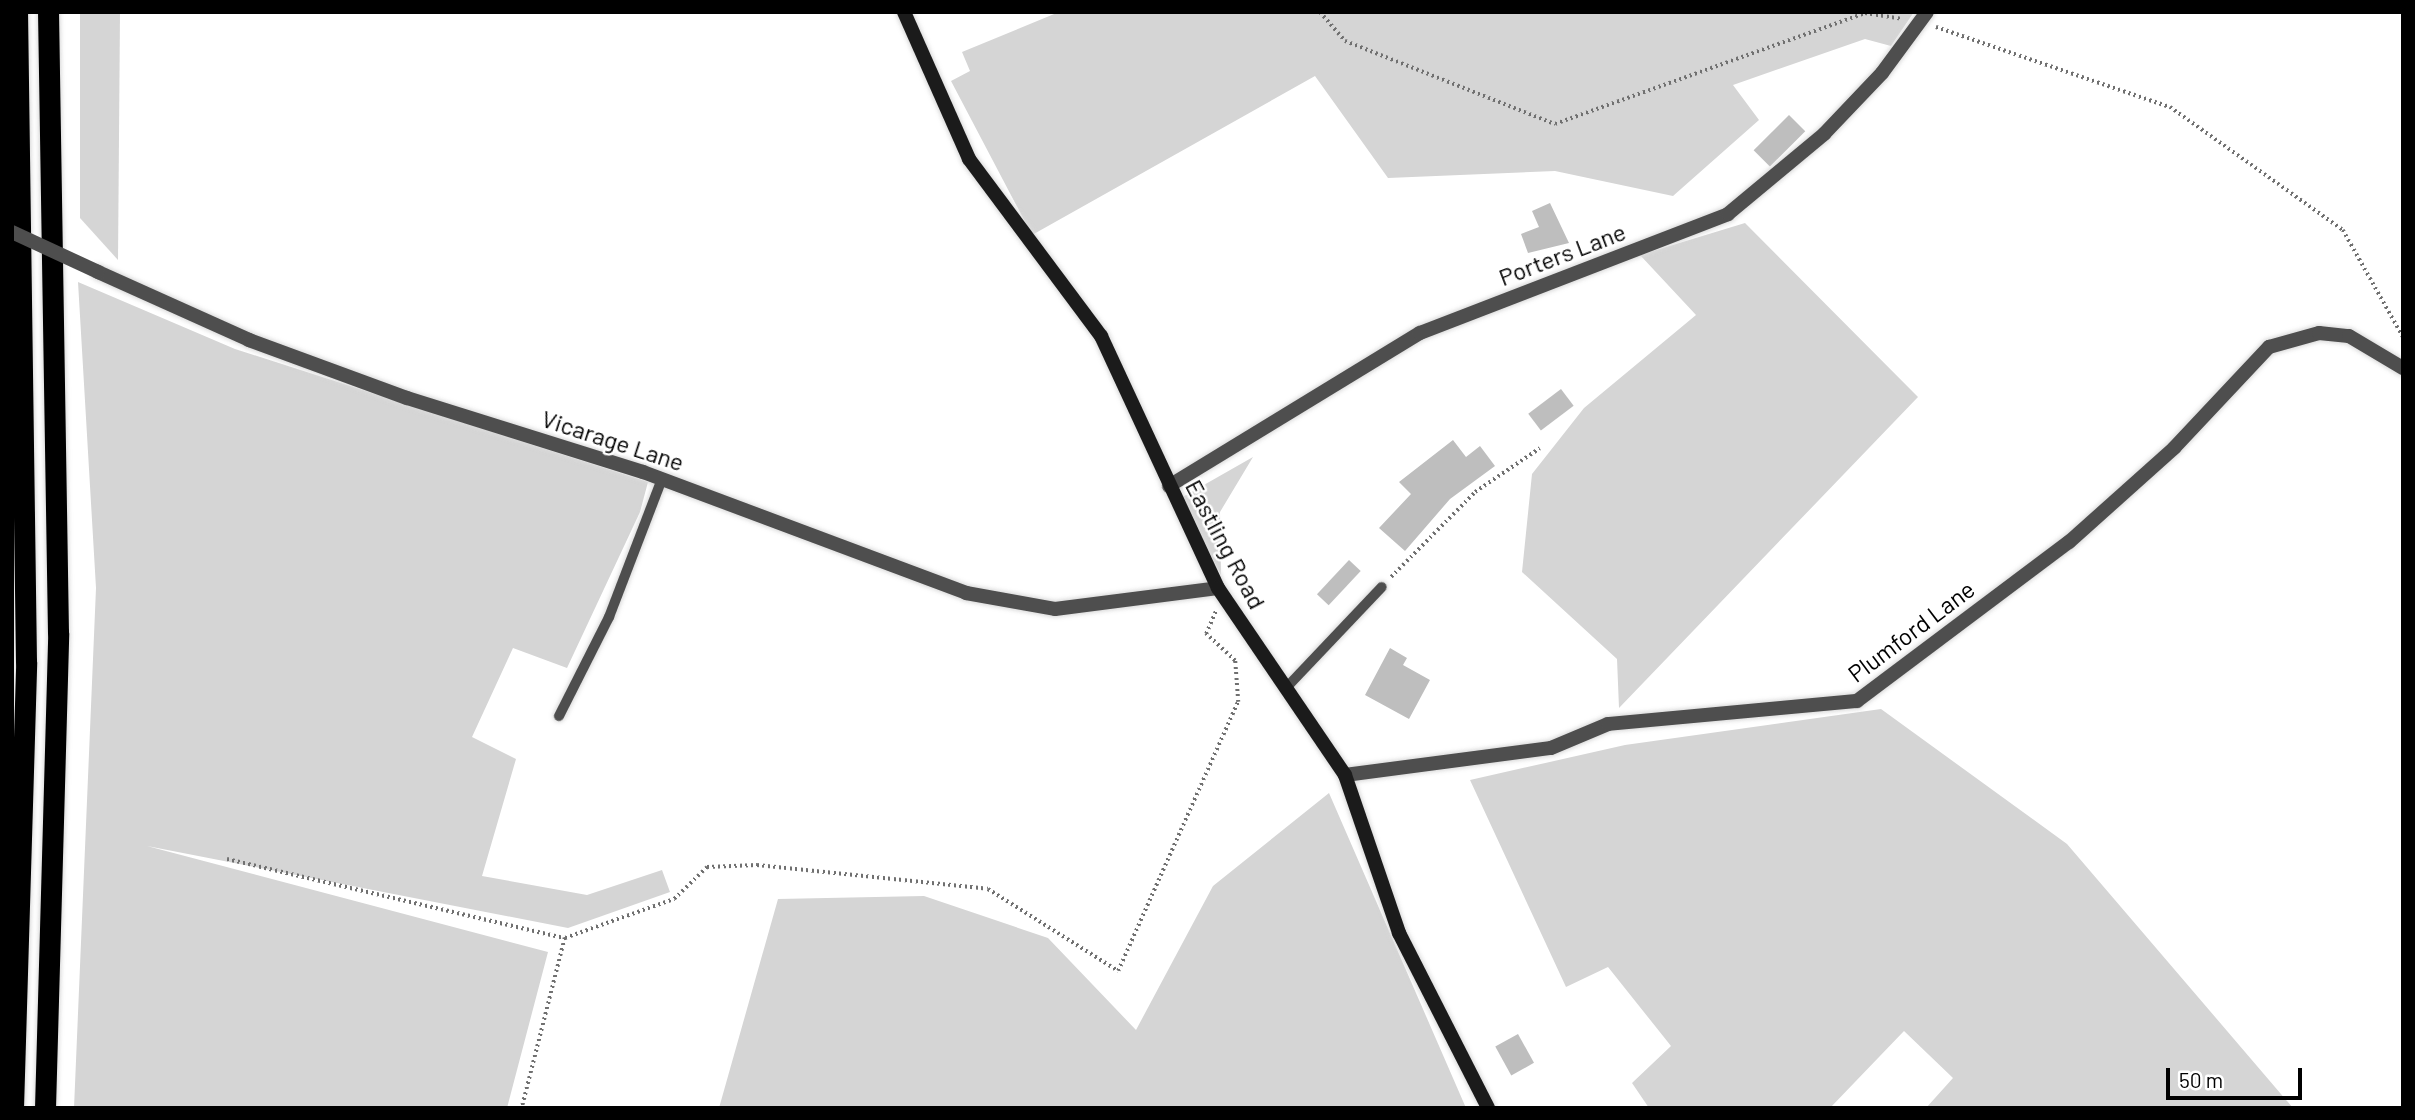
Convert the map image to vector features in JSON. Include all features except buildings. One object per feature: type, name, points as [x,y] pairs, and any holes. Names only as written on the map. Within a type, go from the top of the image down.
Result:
[{"type":"highway","points":[[13,1108],[26,676],[17,12]]},
{"type":"highway","points":[[45,1108],[58,647],[48,12]]},
{"type":"street","name":"Eastling Road","points":[[904,12],[969,159],[1101,336],[1225,602],[1345,775],[1399,933],[1488,1108]]},
{"type":"street","name":"Porters Lane","points":[[1169,486],[1420,333],[1728,214],[1824,134],[1924,17]]},
{"type":"street","name":"Vicarage Lane","points":[[12,232],[249,340],[407,398],[662,479],[966,593],[1055,609],[1218,588]]},
{"type":"street","name":"Plumford Lane","points":[[1345,775],[1551,748],[1608,724],[1857,701],[2069,541],[2174,448],[2269,347],[2306,335],[2349,336],[2403,369]]},
{"type":"street","points":[[1345,775],[1383,763],[1437,758]]},
{"type":"lane","points":[[559,716],[609,617],[662,479]]},
{"type":"lane","points":[[1286,688],[1382,587]]},
{"type":"path","points":[[1320,12],[1345,41],[1555,124],[1865,13],[1924,17],[2170,107],[2343,230],[2403,337]]},
{"type":"path","points":[[1382,587],[1442,521],[1540,449]]},
{"type":"path","points":[[227,859],[565,938],[674,899],[707,867],[757,864],[988,889],[1118,971],[1238,702],[1235,661],[1205,629],[1225,602]]},
{"type":"path","points":[[522,1108],[565,938]]},
{"type":"shaded area","points":[[80,12],[120,12],[118,260],[80,218]]},
{"type":"shaded area","points":[[1059,12],[1914,12],[1891,46],[1865,39],[1733,85],[1759,120],[1673,196],[1555,171],[1388,178],[1315,76],[1032,235],[951,81],[970,71],[962,52]]},
{"type":"shaded area","points":[[1745,223],[1918,397],[1619,708],[1617,659],[1522,572],[1532,474],[1584,408],[1696,315],[1640,255]]},
{"type":"shaded area","points":[[78,282],[235,349],[648,482],[640,512],[567,668],[513,648],[472,737],[516,759],[482,876],[587,895],[662,870],[670,892],[568,928],[147,846],[548,952],[507,1108],[74,1108],[96,588]]},
{"type":"shaded area","points":[[1253,457],[1220,512],[1221,575],[1181,498]]},
{"type":"shaded area","points":[[1881,709],[2067,844],[2293,1108],[1926,1108],[1953,1078],[1904,1031],[1830,1108],[1649,1108],[1632,1083],[1671,1046],[1608,967],[1566,987],[1470,780],[1625,745]]},
{"type":"shaded area","points":[[1329,793],[1466,1108],[719,1108],[778,899],[924,896],[1048,938],[1136,1030],[1213,886]]}]
